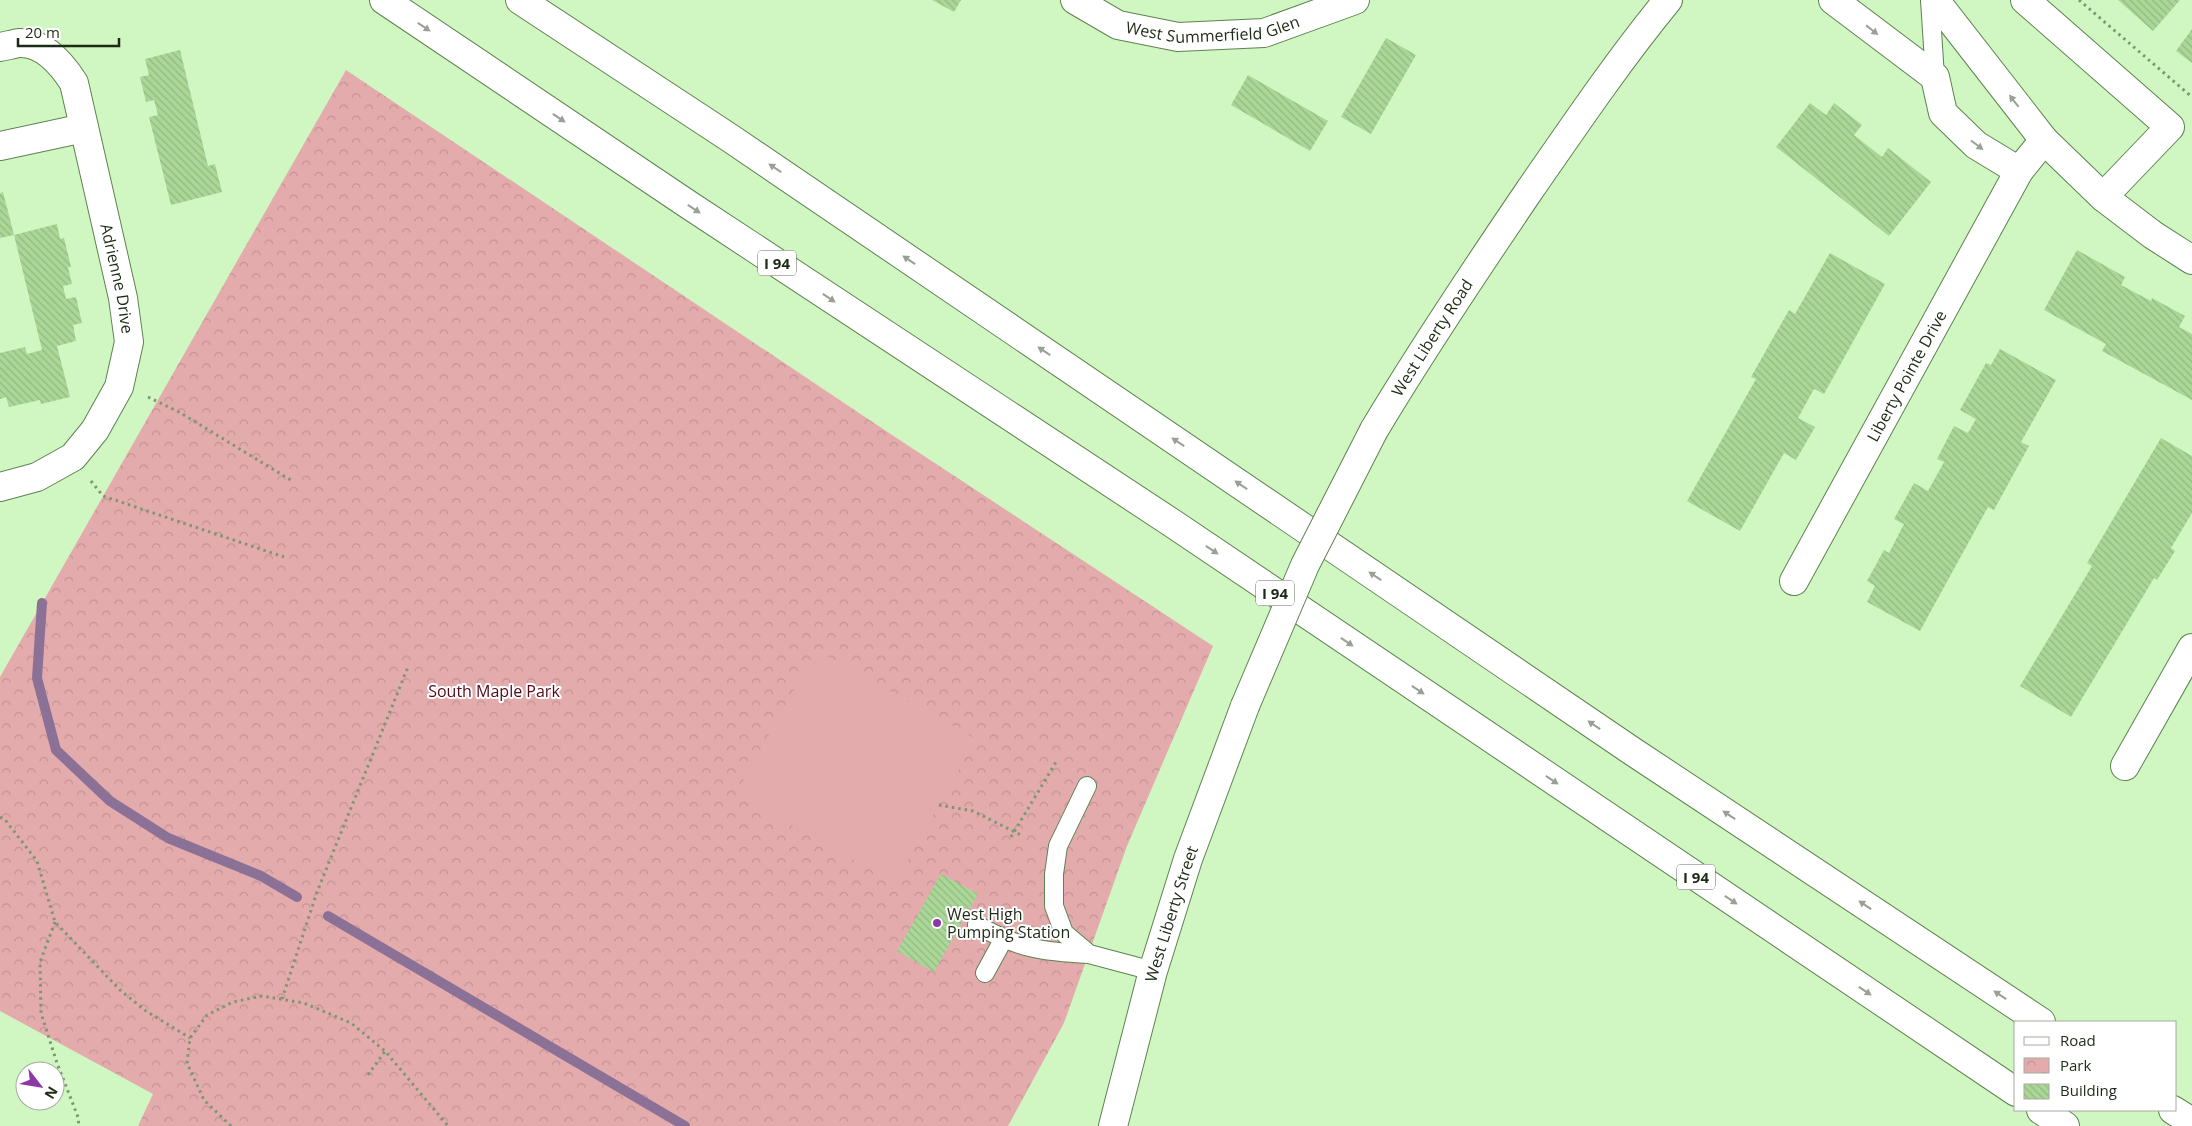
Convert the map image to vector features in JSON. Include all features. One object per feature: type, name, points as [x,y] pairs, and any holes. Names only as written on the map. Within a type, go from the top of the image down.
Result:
[{"type":"main road","name":"I 94","points":[[384,0],[689,206],[1172,523],[2014,1091]]},
{"type":"main road","points":[[520,0],[730,138],[1632,751],[2039,1021]]},
{"type":"main road","name":"West Summerfield Glen","points":[[1075,0],[1118,25],[1178,37],[1264,33],[1355,0]]},
{"type":"main road","name":"West Liberty Road","points":[[1245,706],[1305,565],[1374,430],[1421,351],[1476,268],[1615,68],[1668,0]]},
{"type":"main road","points":[[1833,0],[1935,77],[1943,113],[1976,145],[2019,171]]},
{"type":"main road","points":[[1935,0],[2044,140],[2103,197],[2153,235],[2192,260]]},
{"type":"main road","points":[[2025,0],[2170,127],[2103,197]]},
{"type":"main road","name":"Adrienne Drive","points":[[0,47],[20,43],[37,46],[62,64],[74,83],[122,298],[129,342],[119,386],[95,430],[73,457],[36,477],[0,487]]},
{"type":"main road","points":[[0,146],[84,128]]},
{"type":"main road","name":"Liberty Pointe Drive","points":[[1794,581],[2019,171],[2044,140]]},
{"type":"main road","points":[[2125,766],[2192,648]]},
{"type":"main road","name":"West Liberty Street","points":[[1113,1126],[1154,971],[1188,859],[1245,706]]},
{"type":"main road","points":[[2042,1111],[2065,1126]]},
{"type":"main road","points":[[2175,1111],[2192,1122]]},
{"type":"lane","points":[[1930,0],[1935,77]]},
{"type":"lane","points":[[1087,786],[1058,846],[1054,874],[1054,906],[1064,933],[1089,954]]},
{"type":"lane","points":[[976,925],[1003,940],[1053,953],[1089,954],[1154,971]]},
{"type":"lane","points":[[985,973],[1003,940]]},
{"type":"path","points":[[2079,0],[2192,97]]},
{"type":"path","points":[[119,386],[158,401],[294,482]]},
{"type":"path","points":[[73,457],[103,496],[284,557]]},
{"type":"path","points":[[282,999],[317,892],[408,667]]},
{"type":"path","points":[[1011,837],[1056,762]]},
{"type":"path","points":[[939,805],[973,811],[1021,835]]},
{"type":"path","points":[[0,817],[6,821],[36,862],[55,922],[120,990],[146,1011],[190,1038]]},
{"type":"path","points":[[55,922],[40,962],[41,1013],[57,1063],[78,1117],[79,1126]]},
{"type":"path","points":[[231,1126],[204,1100],[187,1063],[190,1038],[207,1015],[233,1002],[262,996],[304,1002],[351,1023],[385,1051],[448,1126]]},
{"type":"path","points":[[368,1075],[385,1051]]},
{"type":"green space","name":"South Maple Park","points":[[346,70],[883,429],[1213,646],[1127,846],[1064,1023],[1008,1126],[138,1126],[153,1094],[0,1011],[0,677]]},
{"type":"green space","points":[[816,650],[976,739],[895,883],[736,794]]},
{"type":"building","points":[[932,0],[961,0],[954,12]]},
{"type":"building","points":[[2118,0],[2180,0],[2153,31]]},
{"type":"building","points":[[2192,29],[2192,63],[2176,51]]},
{"type":"building","points":[[1386,38],[1416,55],[1371,134],[1341,117]]},
{"type":"building","points":[[180,50],[208,166],[215,164],[222,192],[171,205],[149,117],[158,115],[154,100],[146,102],[140,77],[149,75],[145,59]]},
{"type":"building","points":[[1248,75],[1328,121],[1310,151],[1231,105]]},
{"type":"building","points":[[1810,103],[1826,115],[1834,103],[1862,125],[1854,135],[1882,157],[1888,148],[1931,182],[1889,236],[1776,147]]},
{"type":"building","points":[[3,192],[14,235],[0,238],[0,193]]},
{"type":"building","points":[[57,224],[60,239],[64,238],[71,267],[68,267],[72,284],[63,286],[66,299],[76,297],[82,323],[73,325],[76,341],[57,346],[70,397],[41,404],[40,400],[9,407],[6,397],[0,399],[0,353],[25,347],[27,354],[42,350],[14,235]]},
{"type":"building","points":[[2077,250],[2125,277],[2121,285],[2151,301],[2152,298],[2185,316],[2179,327],[2192,334],[2192,400],[2102,351],[2106,344],[2044,310]]},
{"type":"building","points":[[1830,253],[1885,284],[1824,394],[1814,389],[1798,418],[1815,427],[1796,460],[1784,453],[1740,531],[1687,501],[1756,379],[1751,377],[1789,310],[1795,314]]},
{"type":"building","points":[[2000,349],[2056,380],[2021,442],[2029,446],[1994,510],[1988,507],[1920,631],[1867,602],[1875,586],[1867,581],[1884,550],[1889,553],[1904,524],[1894,519],[1914,483],[1928,491],[1944,462],[1937,459],[1954,426],[1968,433],[1976,419],[1960,410],[1986,363],[1991,365]]},
{"type":"building","points":[[2161,438],[2192,456],[2192,513],[2171,548],[2175,551],[2157,580],[2154,578],[2071,717],[2020,686],[2092,566],[2087,563]]},
{"type":"building","name":"West High Pumping Station","points":[[941,874],[978,894],[934,972],[897,951]]},
{"type":"waterway","points":[[42,603],[37,678],[56,750],[110,801],[168,838],[261,876],[297,897]]},
{"type":"waterway","points":[[328,916],[685,1126]]},
{"type":"place","name":"West High Pumping Station","points":[[937,923]]}]
